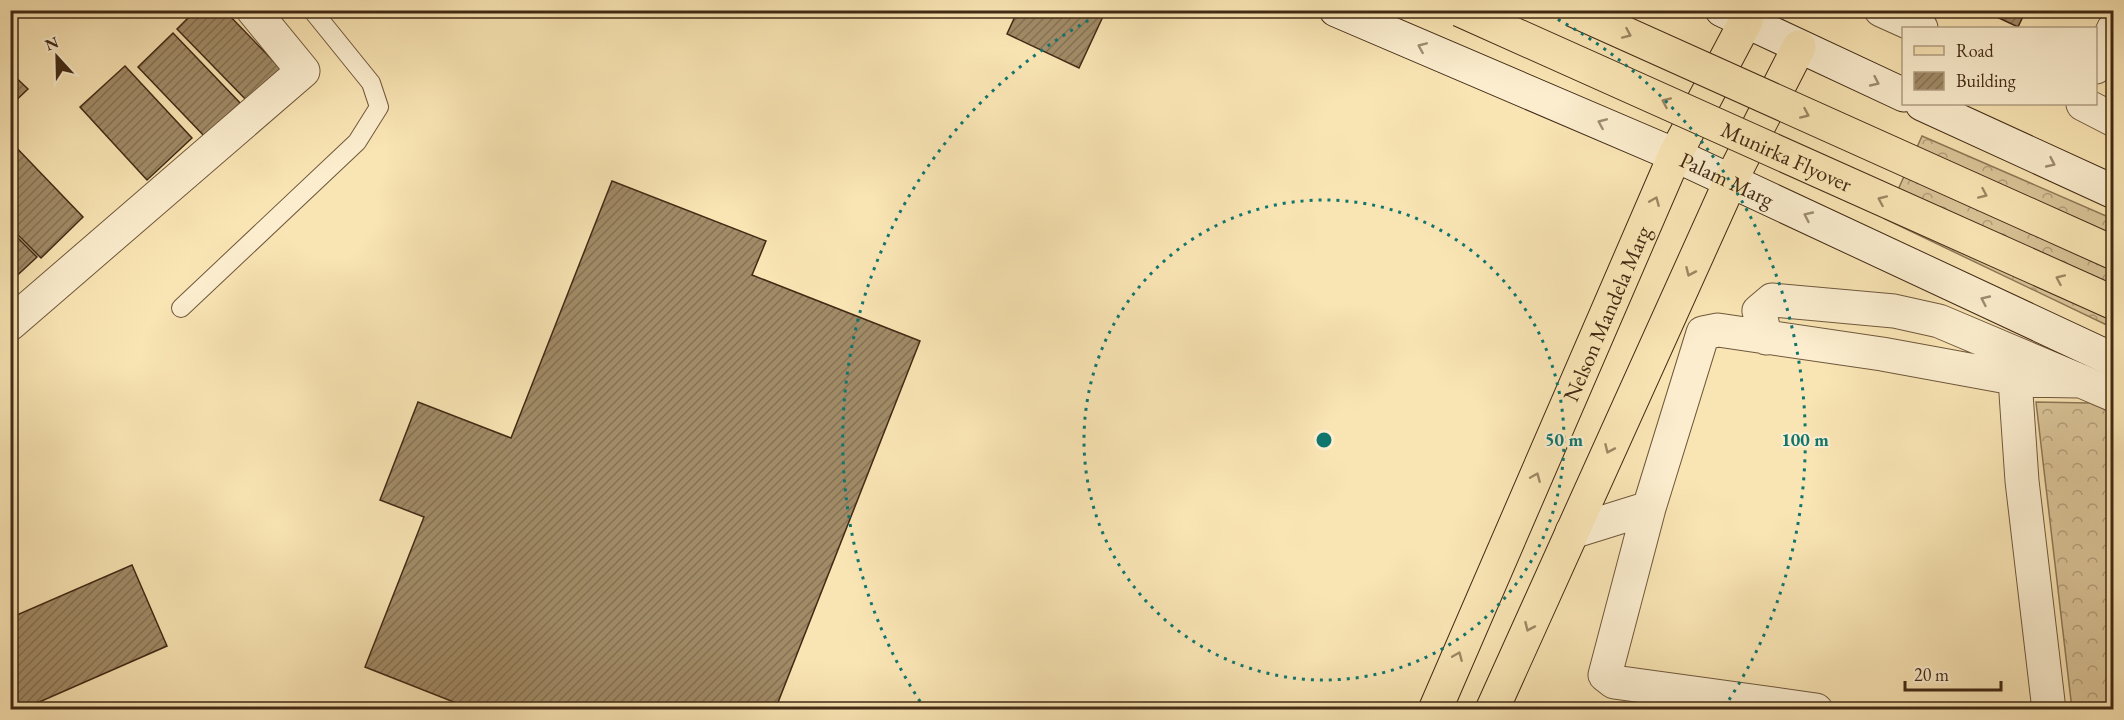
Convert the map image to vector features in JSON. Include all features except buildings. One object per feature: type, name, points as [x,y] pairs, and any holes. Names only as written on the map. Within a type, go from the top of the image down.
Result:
[{"type":"main road","name":"Munirka Flyover","points":[[1460,10],[2114,303]]},
{"type":"main road","name":"Munirka Flyover","points":[[1574,10],[2114,253]]},
{"type":"main road","name":"Nelson Mandela Marg","points":[[1435,710],[1734,16]]},
{"type":"main road","points":[[1492,710],[1731,180],[1800,47]]},
{"type":"street","points":[[10,324],[303,71],[253,10]]},
{"type":"street","name":"Palam Marg","points":[[1336,10],[1731,180],[2114,360]]},
{"type":"street","points":[[1881,10],[1919,27]]},
{"type":"street","points":[[1734,16],[1902,94]]},
{"type":"street","points":[[2097,65],[2114,28]]},
{"type":"street","points":[[1924,105],[2114,192]]},
{"type":"street","points":[[2085,105],[2114,120]]},
{"type":"street","points":[[1766,338],[1759,311],[1772,300],[1894,311],[1961,328],[2114,394]]},
{"type":"street","points":[[1670,315],[1706,331],[1882,354],[2016,378],[2081,381]]},
{"type":"street","points":[[1706,331],[1702,336],[1649,508],[1605,672],[1608,680],[1816,710]]},
{"type":"street","points":[[2016,378],[2022,481],[2049,710]]},
{"type":"street","points":[[1572,532],[1649,508]]},
{"type":"lane","points":[[181,308],[357,142],[379,107],[371,83],[312,10]]},
{"type":"green space","points":[[1922,136],[2113,219],[2113,328],[1885,219]]},
{"type":"green space","points":[[2036,402],[2090,403],[2113,413],[2113,709],[2072,709]]}]
